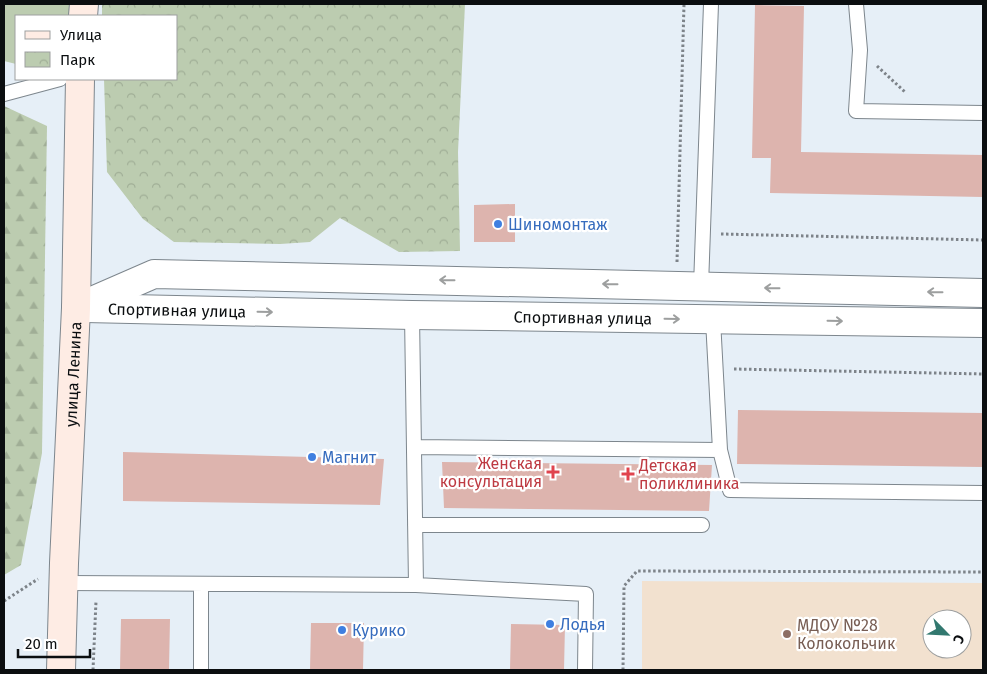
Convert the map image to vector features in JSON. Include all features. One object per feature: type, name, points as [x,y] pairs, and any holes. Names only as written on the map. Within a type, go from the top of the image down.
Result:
[{"type":"street","name":"улица Ленина","points":[[62,670],[64,573],[76,308],[72,83]]},
{"type":"street","name":"Спортивная улица","points":[[76,308],[154,274],[983,293]]},
{"type":"street","name":"Спортивная улица","points":[[76,308],[412,316],[983,324]]},
{"type":"lane","points":[[689,285],[703,234],[711,4]]},
{"type":"lane","points":[[856,4],[860,50],[856,111],[983,113]]},
{"type":"lane","points":[[4,94],[72,83]]},
{"type":"lane","points":[[412,316],[416,585]]},
{"type":"lane","points":[[713,320],[720,450],[730,490],[983,493]]},
{"type":"lane","points":[[414,447],[720,450]]},
{"type":"lane","points":[[415,525],[702,525]]},
{"type":"lane","points":[[64,573],[96,583],[416,585],[586,594],[585,670]]},
{"type":"lane","points":[[201,584],[201,670]]},
{"type":"path","points":[[684,4],[678,232],[689,285]]},
{"type":"path","points":[[860,50],[928,113]]},
{"type":"path","points":[[678,232],[983,240]]},
{"type":"path","points":[[716,369],[983,374]]},
{"type":"path","points":[[623,670],[624,586],[637,571],[983,572]]},
{"type":"path","points":[[4,601],[64,573]]},
{"type":"path","points":[[93,670],[96,583]]},
{"type":"shaded area","name":"МДОУ №28 Колокольчик","points":[[642,581],[983,583],[983,670],[642,670]]},
{"type":"green space","points":[[4,4],[78,4],[78,15],[15,15],[15,64],[4,61]]},
{"type":"green space","points":[[102,4],[465,4],[458,152],[460,251],[399,252],[340,218],[310,242],[280,244],[174,242],[143,219],[107,172],[104,80],[178,80],[178,15],[102,15]]},
{"type":"green space","points":[[4,106],[47,126],[42,453],[21,565],[4,575]]},
{"type":"building","points":[[755,5],[804,6],[801,152],[983,155],[983,197],[770,193],[771,158],[752,158]]},
{"type":"building","points":[[515,204],[515,242],[474,242],[474,205]]},
{"type":"building","points":[[738,410],[983,413],[983,467],[737,464]]},
{"type":"building","points":[[123,452],[384,459],[380,505],[123,501]]},
{"type":"building","points":[[442,462],[712,465],[709,511],[444,508]]},
{"type":"building","points":[[121,619],[170,619],[169,670],[120,670]]},
{"type":"building","points":[[311,623],[364,623],[363,670],[310,670]]},
{"type":"building","points":[[511,624],[565,625],[564,670],[510,670]]},
{"type":"place","name":"Шиномонтаж","points":[[498,224]]},
{"type":"place","name":"Магнит","points":[[312,457]]},
{"type":"place","name":"Женская консультация","points":[[553,472]]},
{"type":"place","name":"Детская поликлиника","points":[[628,474]]},
{"type":"place","name":"Лодья","points":[[550,624]]},
{"type":"place","name":"Курико","points":[[342,630]]},
{"type":"place","name":"МДОУ №28 Колокольчик","points":[[787,634]]}]
